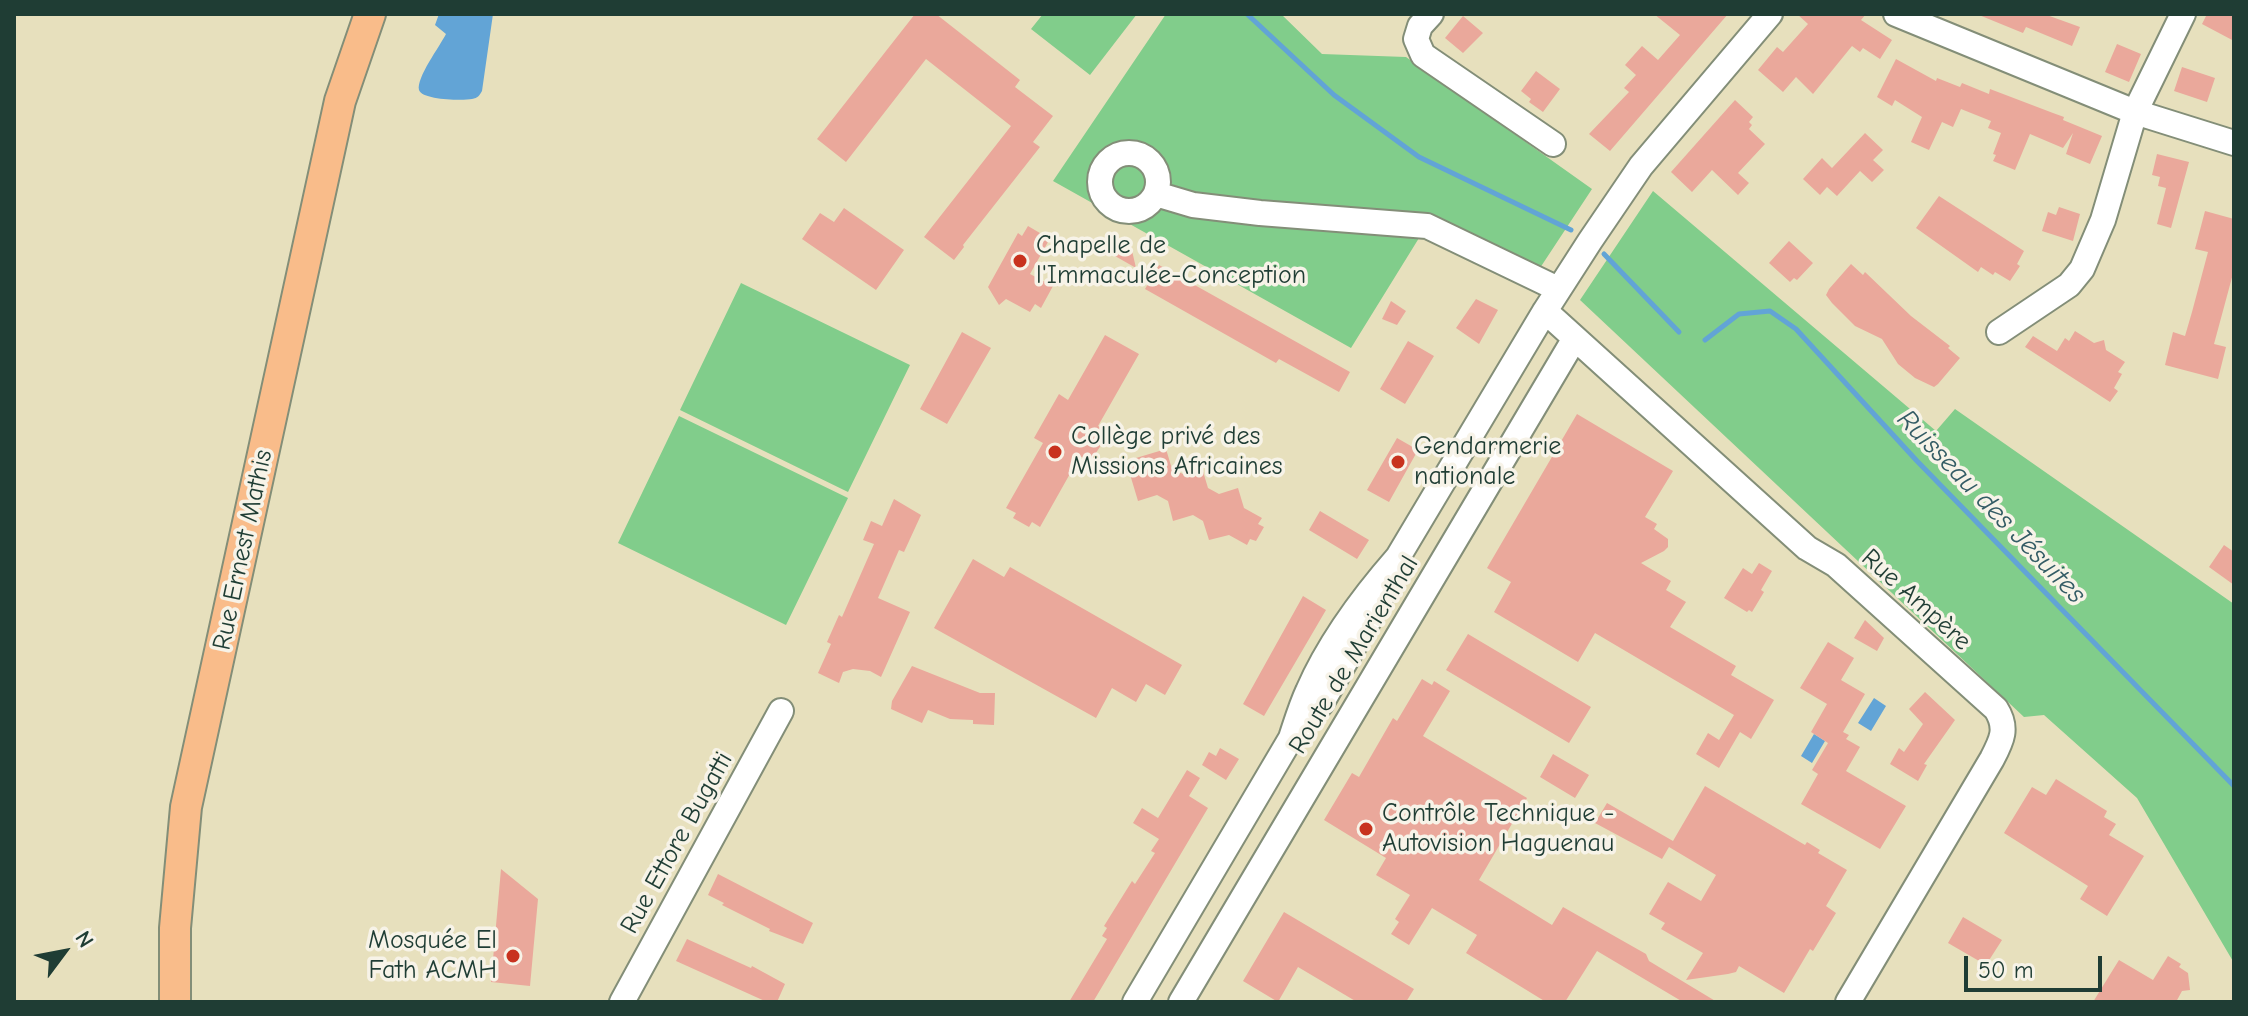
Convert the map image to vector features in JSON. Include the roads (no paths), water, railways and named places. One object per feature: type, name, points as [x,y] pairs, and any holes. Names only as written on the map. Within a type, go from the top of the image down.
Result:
[{"type":"main road","name":"Rue Ernest Mathis","points":[[340,101],[340,54],[348,14]]},
{"type":"main road","name":"Rue Ernest Mathis","points":[[175,1002],[175,928],[186,807],[340,101],[370,14]]},
{"type":"street","points":[[1431,14],[1420,26],[1416,39],[1423,55],[1553,144]]},
{"type":"street","name":"Route de Marienthal","points":[[1135,1002],[1291,738],[1308,690],[1339,637],[1366,595],[1398,557],[1558,289],[1641,166],[1770,14]]},
{"type":"street","points":[[1896,14],[2135,112],[2234,143]]},
{"type":"street","points":[[1999,332],[2069,285],[2082,269],[2103,220],[2135,112],[2183,14]]},
{"type":"street","points":[[1156,194],[1193,205],[1260,213],[1427,226],[1558,289]]},
{"type":"street","name":"Rue Ampère","points":[[1545,311],[1807,548],[1836,565],[1996,709],[2001,718],[2004,728],[2002,739],[1992,759],[1848,1002]]},
{"type":"street","name":"Route de Marienthal","points":[[1181,1002],[1575,338]]},
{"type":"street","name":"Rue Ettore Bugatti","points":[[622,1002],[781,711]]},
{"type":"water","points":[[439,14],[493,14],[482,91],[476,98],[443,99],[427,96],[419,90],[425,70],[446,34],[435,25]]},
{"type":"water","points":[[1874,698],[1886,706],[1871,731],[1858,723]]},
{"type":"water","points":[[1814,734],[1825,741],[1812,763],[1801,756]]},
{"type":"waterway","name":"Ruisseau des Jésuites","points":[[1247,14],[1334,95],[1419,157],[1571,230]]},
{"type":"waterway","name":"Ruisseau des Jésuites","points":[[1604,254],[1679,332]]},
{"type":"waterway","name":"Ruisseau des Jésuites","points":[[1705,340],[1739,314],[1770,311],[1796,329],[1917,461],[2234,786]]},
{"type":"place","name":"Chapelle de l'Immaculée-Conception","points":[[1020,261]]},
{"type":"place","name":"Collège privé des Missions Africaines","points":[[1055,452]]},
{"type":"place","name":"Gendarmerie nationale","points":[[1398,462]]},
{"type":"place","name":"Contrôle Technique - Autovision Haguenau","points":[[1366,829]]},
{"type":"place","name":"Mosquée El Fath ACMH","points":[[513,956]]}]
